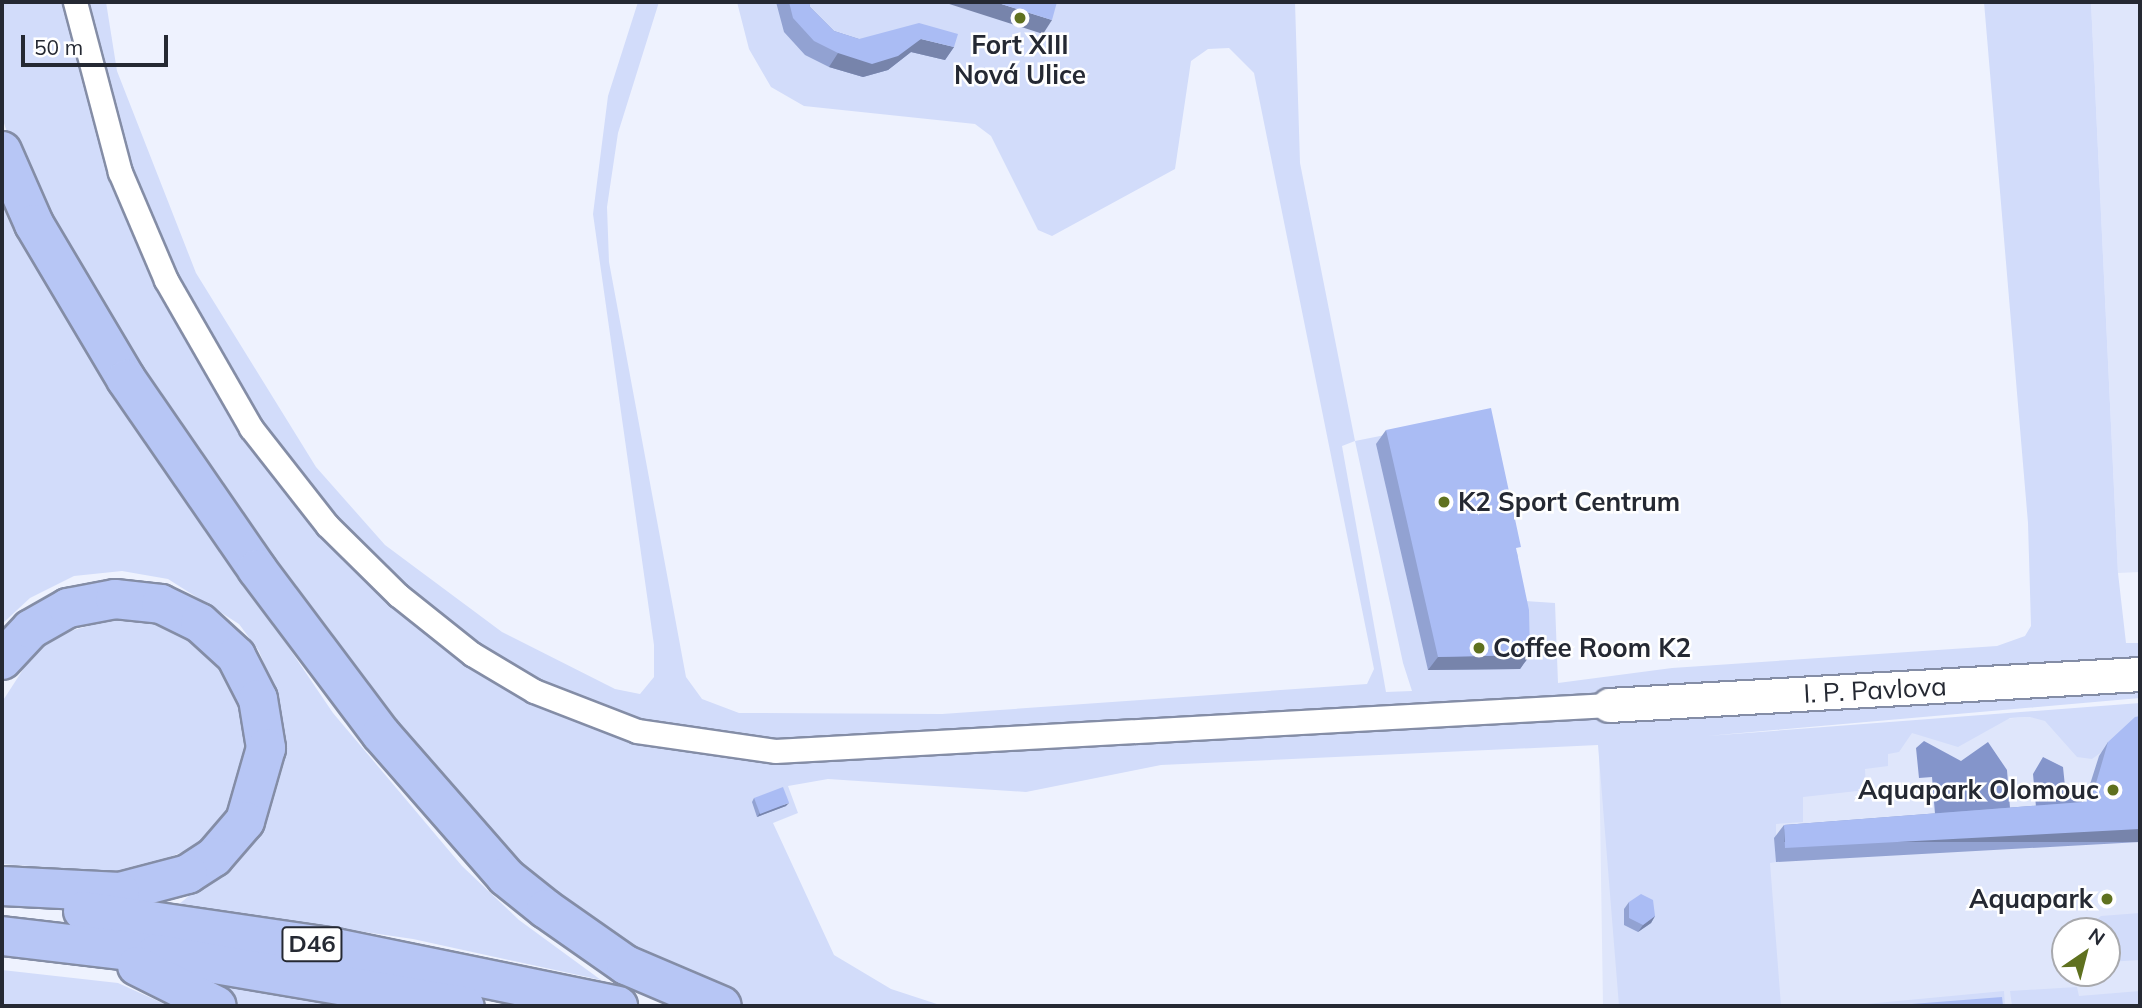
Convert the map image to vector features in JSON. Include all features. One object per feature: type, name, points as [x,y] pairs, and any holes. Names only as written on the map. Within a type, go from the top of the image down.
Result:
[{"type":"highway","points":[[2,150],[34,224],[126,379],[257,569],[381,734],[506,877],[546,909],[626,965],[722,1006]]},
{"type":"highway","points":[[2,660],[24,635],[68,608],[116,599],[161,604],[209,629],[243,667],[262,710],[266,748],[245,821],[214,857],[188,874],[120,892],[2,886]]},
{"type":"highway","name":"D46","points":[[2,901],[336,947],[618,1006]]},
{"type":"highway","points":[[2,936],[139,967],[217,1006]]},
{"type":"highway","name":"D46","points":[[2,936],[170,956],[465,1006]]},
{"type":"street","points":[[75,2],[120,172],[166,280],[251,428],[327,524],[398,595],[472,653],[534,691],[637,731],[775,751],[1609,705]]},
{"type":"street","name":"I. P. Pavlova","points":[[1609,705],[2140,674]]},
{"type":"shaded area","points":[[2,2],[106,2],[117,71],[196,273],[316,467],[385,545],[502,632],[615,689],[640,694],[654,677],[654,645],[593,214],[608,96],[638,2],[659,2],[618,133],[607,207],[609,262],[686,677],[702,699],[739,713],[942,714],[1367,684],[1374,669],[1254,73],[1229,48],[1208,49],[1191,61],[1175,169],[1052,236],[1038,230],[991,136],[975,124],[804,106],[771,87],[749,49],[737,2],[1295,2],[1300,163],[1355,441],[1486,415],[1525,601],[1555,603],[1558,683],[1672,668],[1997,646],[2025,636],[2031,626],[2028,523],[1984,2],[2091,2],[2118,573],[2126,643],[2140,643],[2140,698],[1707,736],[2140,703],[2140,724],[2092,759],[2077,757],[2045,721],[2030,717],[2010,718],[1958,747],[1912,733],[1899,752],[1888,754],[1888,766],[1865,769],[1866,790],[1803,797],[1803,822],[1776,824],[1776,862],[1770,863],[1781,1006],[1619,1006],[1598,745],[1161,765],[1026,792],[828,779],[788,786],[798,813],[773,823],[834,955],[891,989],[943,1006],[741,1004],[574,919],[471,821],[187,451],[21,175],[2,117]],"holes":[[[1355,441],[1403,663],[1412,691],[1386,692],[1342,446]]]},
{"type":"shaded area","points":[[2091,2],[2140,2],[2140,572],[2118,573]]},
{"type":"shaded area","points":[[2,198],[93,358],[333,713],[462,866],[519,920],[601,980],[413,939],[178,905],[226,865],[276,694],[259,651],[239,624],[168,579],[122,571],[74,576],[30,598],[2,624]]},
{"type":"shaded area","points":[[114,619],[161,624],[194,641],[220,667],[235,692],[247,746],[231,806],[195,847],[129,873],[2,864],[2,702],[33,654],[63,633]]},
{"type":"shaded area","points":[[2140,710],[2140,1006],[1603,1006],[1599,745]]},
{"type":"shaded area","points":[[2140,913],[2140,960],[2121,961],[2121,917],[2101,916]]},
{"type":"shaded area","points":[[2,970],[118,983],[169,1006],[2,1006]]},
{"type":"shaded area","points":[[203,977],[347,1006],[241,1006]]},
{"type":"shaded area","points":[[2077,987],[2079,996],[2140,991],[2140,1006],[2012,1006],[2010,991]]},
{"type":"shaded area","points":[[2004,991],[2005,1006],[1845,1006]]},
{"type":"water","points":[[1924,741],[1961,761],[1988,742],[2007,770],[2010,808],[1935,814],[1932,777],[1919,778],[1916,748]]},
{"type":"water","points":[[2043,757],[2063,767],[2066,796],[2081,795],[2082,803],[2036,807],[2033,774]]},
{"type":"building","points":[[789,2],[809,2],[810,7],[834,31],[859,39],[919,23],[958,34],[954,47],[921,39],[898,56],[872,64],[838,53],[814,41],[793,18]]},
{"type":"building","points":[[995,2],[1057,2],[1052,20]]},
{"type":"building","points":[[1491,408],[1521,547],[1516,548],[1529,610],[1530,655],[1438,657],[1386,430]]},
{"type":"building","name":"Aquapark Olomouc","points":[[2140,716],[2140,829],[1785,848],[1784,825],[2083,802],[2092,797],[2108,742],[2135,717]]},
{"type":"building","points":[[783,787],[789,803],[760,814],[754,798]]},
{"type":"building","points":[[1641,894],[1653,900],[1655,916],[1643,925],[1629,918],[1629,902]]},
{"type":"building","points":[[2002,997],[2003,1006],[1886,1006]]},
{"type":"place","name":"Fort XIII Nová Ulice","points":[[1020,18]]},
{"type":"place","name":"K2 Sport Centrum","points":[[1444,502]]},
{"type":"place","name":"Coffee Room K2","points":[[1479,648]]},
{"type":"place","name":"Aquapark Olomouc","points":[[2113,790]]},
{"type":"place","name":"Aquapark","points":[[2107,899]]}]
